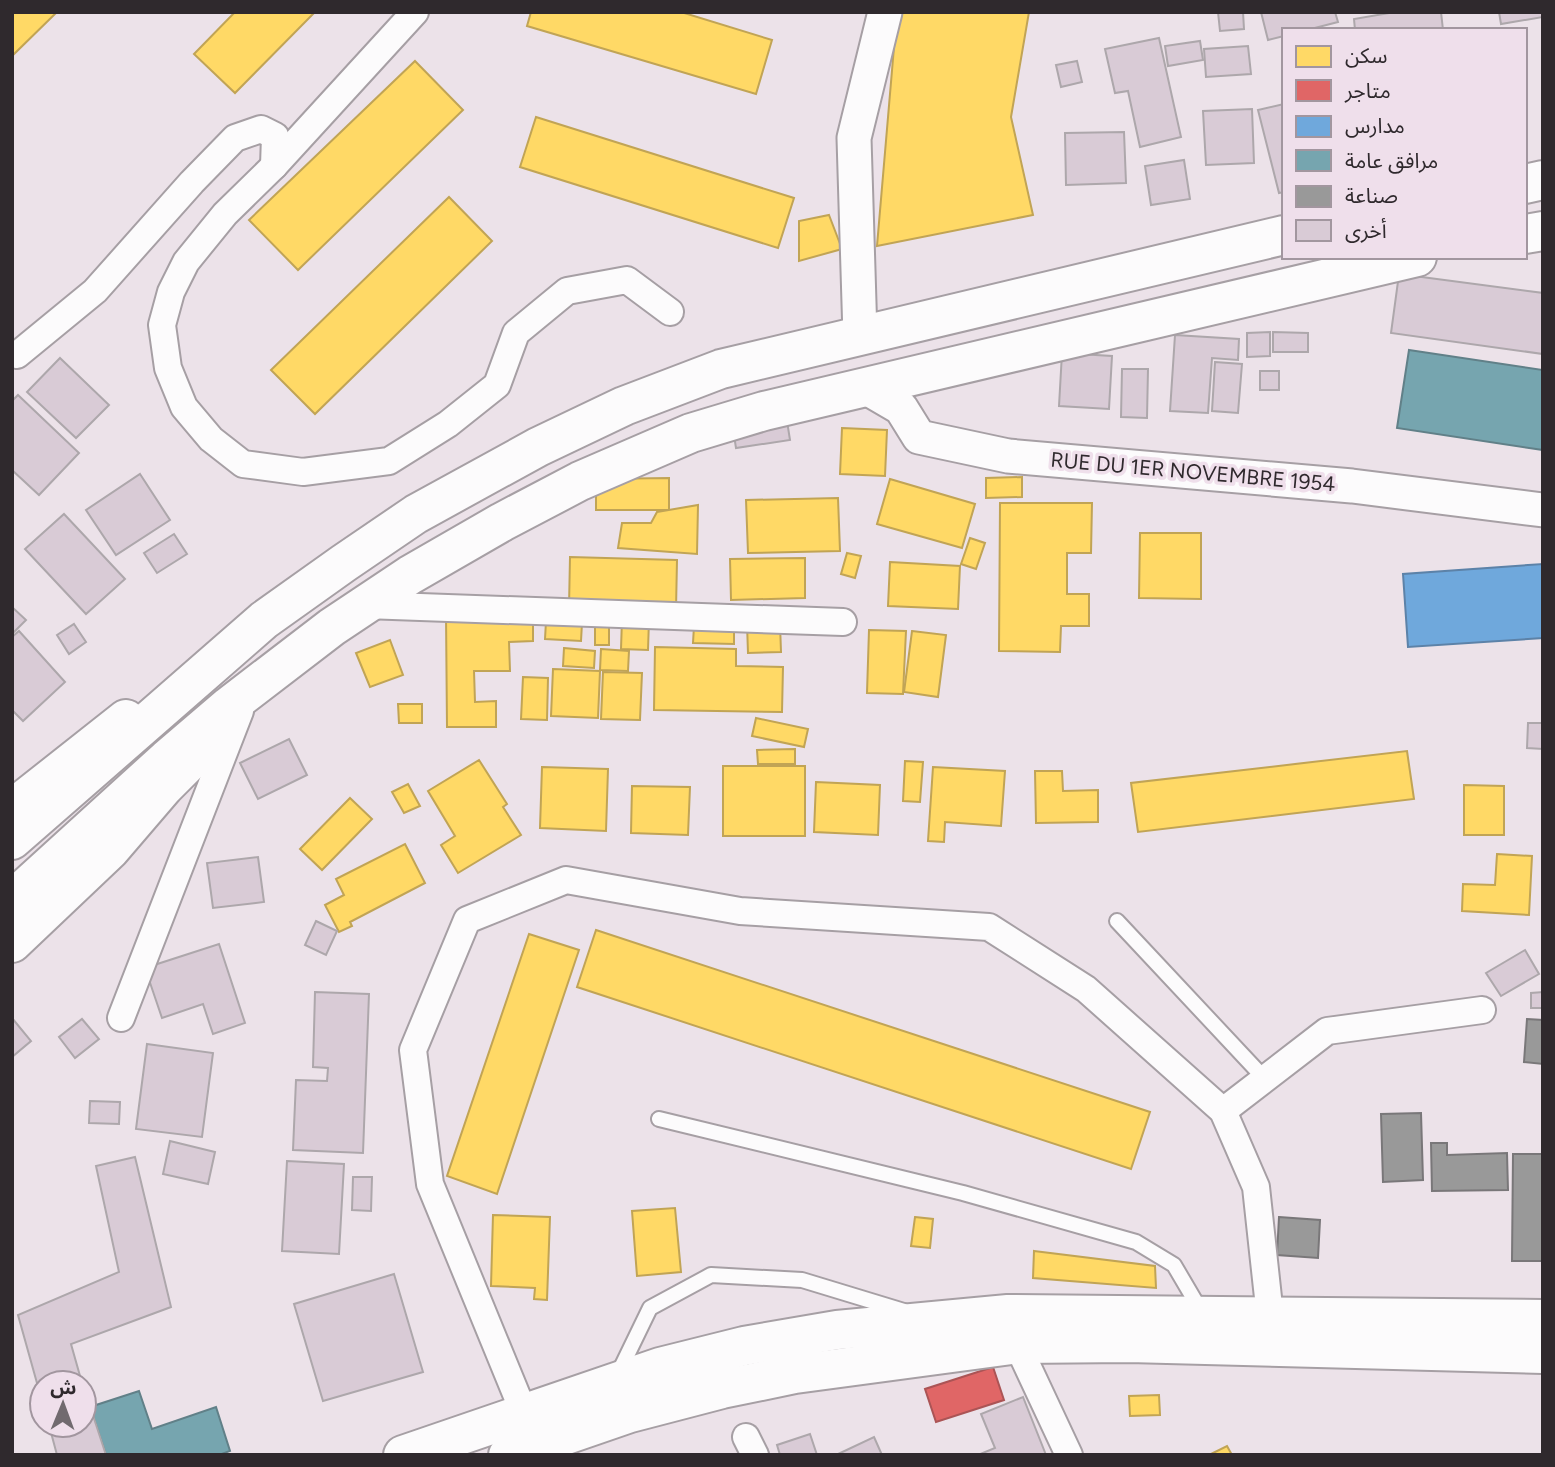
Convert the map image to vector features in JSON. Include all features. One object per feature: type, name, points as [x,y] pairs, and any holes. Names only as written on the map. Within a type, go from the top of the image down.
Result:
[{"type":"main road","points":[[12,808],[105,735],[416,514],[589,422],[667,388],[721,369],[1282,235]]},
{"type":"main road","points":[[12,900],[167,759],[291,657],[410,575],[580,481],[691,433],[764,411],[1409,259]]},
{"type":"main road","points":[[12,840],[264,620]]},
{"type":"main road","points":[[12,943],[110,850],[164,787],[291,657]]},
{"type":"main road","points":[[403,1455],[660,1367],[744,1346],[836,1330],[1008,1314],[1543,1319]]},
{"type":"main road","points":[[508,1455],[630,1413],[722,1389],[795,1374],[1017,1344],[1129,1343],[1543,1354]]},
{"type":"street","points":[[415,12],[274,166],[225,214],[186,262],[171,292],[162,325],[168,368],[184,407],[211,439],[243,464],[303,472],[389,461],[448,424],[497,385],[516,333],[567,291],[627,280],[670,312]]},
{"type":"street","points":[[860,336],[854,138],[885,12]]},
{"type":"street","points":[[14,360],[95,291],[235,138],[261,128],[275,136],[274,166]]},
{"type":"street","name":"RUE DU 1ER NOVEMBRE 1954","points":[[865,387],[901,408],[919,437],[1008,456],[1352,486],[1543,510]]},
{"type":"street","points":[[365,605],[843,622]]},
{"type":"street","points":[[121,1018],[240,710]]},
{"type":"street","points":[[524,1413],[430,1184],[413,1050],[467,920],[566,880],[740,911],[989,927],[1086,989],[1223,1111],[1256,1187],[1270,1316]]},
{"type":"street","points":[[1223,1111],[1327,1031],[1482,1010]]},
{"type":"street","points":[[1017,1344],[1069,1455]]},
{"type":"lane","points":[[1117,922],[1265,1079]]},
{"type":"lane","points":[[659,1119],[963,1193],[1136,1242],[1174,1265],[1203,1315]]},
{"type":"lane","points":[[614,1383],[650,1308],[711,1275],[802,1280],[935,1320]]},
{"type":"building: سكن","points":[[12,12],[57,12],[12,56]]},
{"type":"building: سكن","points":[[235,12],[315,12],[235,93],[194,54]]},
{"type":"building: سكن","points":[[531,12],[681,12],[772,40],[756,94],[527,26]]},
{"type":"building: سكن","points":[[897,12],[1029,12],[1011,117],[1033,215],[877,246]]},
{"type":"building: سكن","points":[[415,61],[463,110],[298,270],[249,220]]},
{"type":"building: سكن","points":[[536,117],[794,198],[778,248],[520,167]]},
{"type":"building: سكن","points":[[449,197],[492,241],[315,414],[271,370]]},
{"type":"building: سكن","points":[[829,215],[842,249],[799,261],[799,221]]},
{"type":"building: سكن","points":[[842,428],[887,430],[885,476],[840,474]]},
{"type":"building: سكن","points":[[1022,477],[1022,497],[986,498],[986,478]]},
{"type":"building: سكن","points":[[669,478],[669,510],[596,510],[596,479]]},
{"type":"building: سكن","points":[[890,479],[975,504],[962,548],[877,524]]},
{"type":"building: سكن","points":[[838,498],[840,551],[748,553],[746,500]]},
{"type":"building: سكن","points":[[1000,503],[1092,503],[1091,553],[1067,553],[1067,594],[1089,594],[1089,626],[1061,626],[1060,652],[999,651]]},
{"type":"building: سكن","points":[[698,505],[697,554],[618,548],[622,523],[651,523],[657,512]]},
{"type":"building: سكن","points":[[1140,533],[1201,533],[1201,599],[1139,598]]},
{"type":"building: سكن","points":[[970,538],[985,543],[976,569],[961,564]]},
{"type":"building: سكن","points":[[847,553],[861,556],[855,578],[841,574]]},
{"type":"building: سكن","points":[[570,557],[677,560],[676,609],[569,607]]},
{"type":"building: سكن","points":[[805,558],[805,598],[731,600],[730,559]]},
{"type":"building: سكن","points":[[890,562],[960,566],[958,609],[888,606]]},
{"type":"building: سكن","points":[[446,615],[533,619],[533,641],[509,642],[510,671],[474,671],[475,702],[496,701],[496,727],[447,727]]},
{"type":"building: سكن","points":[[622,619],[649,620],[648,650],[621,649]]},
{"type":"building: سكن","points":[[595,620],[609,620],[609,645],[595,645]]},
{"type":"building: سكن","points":[[546,621],[582,623],[581,641],[545,639]]},
{"type":"building: سكن","points":[[747,624],[780,624],[781,652],[748,653]]},
{"type":"building: سكن","points":[[694,626],[734,627],[734,644],[693,643]]},
{"type":"building: سكن","points":[[869,630],[906,631],[903,694],[867,693]]},
{"type":"building: سكن","points":[[912,631],[946,635],[938,697],[904,692]]},
{"type":"building: سكن","points":[[390,640],[403,675],[370,687],[356,653]]},
{"type":"building: سكن","points":[[655,647],[736,649],[736,666],[783,667],[782,712],[654,710]]},
{"type":"building: سكن","points":[[564,648],[595,651],[594,668],[563,666]]},
{"type":"building: سكن","points":[[601,649],[629,651],[628,671],[600,670]]},
{"type":"building: سكن","points":[[553,669],[600,671],[598,718],[551,716]]},
{"type":"building: سكن","points":[[603,672],[642,673],[640,720],[601,719]]},
{"type":"building: سكن","points":[[523,677],[548,678],[547,720],[521,719]]},
{"type":"building: سكن","points":[[398,704],[422,704],[422,723],[399,723]]},
{"type":"building: سكن","points":[[756,718],[808,729],[804,747],[752,736]]},
{"type":"building: سكن","points":[[795,749],[795,764],[758,764],[757,750]]},
{"type":"building: سكن","points":[[1407,751],[1414,799],[1138,832],[1131,783]]},
{"type":"building: سكن","points":[[479,760],[507,804],[503,807],[521,835],[458,873],[441,845],[455,836],[428,791]]},
{"type":"building: سكن","points":[[905,761],[923,762],[920,802],[903,801]]},
{"type":"building: سكن","points":[[723,766],[805,766],[805,836],[723,836]]},
{"type":"building: سكن","points":[[542,767],[608,769],[606,831],[540,828]]},
{"type":"building: سكن","points":[[933,767],[1005,771],[1001,826],[945,822],[944,842],[928,841]]},
{"type":"building: سكن","points":[[1035,771],[1062,771],[1063,791],[1098,790],[1098,822],[1036,823]]},
{"type":"building: سكن","points":[[816,782],[880,785],[878,835],[814,832]]},
{"type":"building: سكن","points":[[408,784],[420,806],[404,813],[392,792]]},
{"type":"building: سكن","points":[[1464,785],[1504,786],[1504,835],[1464,835]]},
{"type":"building: سكن","points":[[632,786],[690,787],[688,835],[631,833]]},
{"type":"building: سكن","points":[[350,798],[372,819],[322,870],[300,849]]},
{"type":"building: سكن","points":[[405,844],[425,883],[350,922],[352,926],[339,932],[325,905],[344,895],[336,879]]},
{"type":"building: سكن","points":[[1497,854],[1532,856],[1529,915],[1462,911],[1463,884],[1495,885]]},
{"type":"building: سكن","points":[[596,930],[1150,1112],[1131,1169],[577,987]]},
{"type":"building: سكن","points":[[529,934],[579,950],[497,1194],[447,1176]]},
{"type":"building: سكن","points":[[675,1208],[681,1272],[637,1276],[632,1211]]},
{"type":"building: سكن","points":[[493,1215],[550,1217],[547,1300],[534,1299],[535,1288],[491,1286]]},
{"type":"building: سكن","points":[[915,1217],[933,1219],[930,1248],[911,1246]]},
{"type":"building: سكن","points":[[1034,1251],[1155,1266],[1156,1288],[1033,1278]]},
{"type":"building: سكن","points":[[1159,1395],[1160,1415],[1130,1416],[1129,1396]]},
{"type":"building: سكن","points":[[1227,1446],[1232,1455],[1209,1455]]},
{"type":"building: متاجر","points":[[993,1367],[1004,1400],[936,1422],[925,1389]]},
{"type":"building: مدارس","points":[[1543,564],[1543,638],[1408,647],[1403,574]]},
{"type":"building: مرافق عامة","points":[[1409,350],[1543,370],[1543,450],[1397,428]]},
{"type":"building: مرافق عامة","points":[[139,1391],[152,1429],[216,1407],[230,1451],[219,1455],[106,1455],[98,1431],[98,1404]]},
{"type":"building: صناعة","points":[[1527,1019],[1543,1020],[1543,1064],[1524,1062]]},
{"type":"building: صناعة","points":[[1421,1113],[1423,1180],[1383,1182],[1381,1114]]},
{"type":"building: صناعة","points":[[1431,1143],[1447,1143],[1447,1155],[1507,1153],[1508,1190],[1432,1191]]},
{"type":"building: صناعة","points":[[1513,1154],[1543,1154],[1543,1261],[1512,1261]]},
{"type":"building: صناعة","points":[[1279,1217],[1320,1220],[1318,1258],[1277,1255]]},
{"type":"building: أخرى","points":[[1218,12],[1243,12],[1244,29],[1220,31]]},
{"type":"building: أخرى","points":[[1261,12],[1335,12],[1338,22],[1315,28],[1282,28],[1282,36],[1268,40]]},
{"type":"building: أخرى","points":[[1395,12],[1441,12],[1443,28],[1355,28],[1354,19]]},
{"type":"building: أخرى","points":[[1499,12],[1543,12],[1543,17],[1501,24]]},
{"type":"building: أخرى","points":[[1159,38],[1181,137],[1140,147],[1128,91],[1115,93],[1105,49]]},
{"type":"building: أخرى","points":[[1200,41],[1203,60],[1168,66],[1165,46]]},
{"type":"building: أخرى","points":[[1248,46],[1251,74],[1206,77],[1204,49]]},
{"type":"building: أخرى","points":[[1077,61],[1082,82],[1061,87],[1056,65]]},
{"type":"building: أخرى","points":[[1282,104],[1282,192],[1279,193],[1258,110]]},
{"type":"building: أخرى","points":[[1252,109],[1254,163],[1206,165],[1203,111]]},
{"type":"building: أخرى","points":[[1124,132],[1126,183],[1066,185],[1065,133]]},
{"type":"building: أخرى","points":[[1184,160],[1190,199],[1151,205],[1145,166]]},
{"type":"building: أخرى","points":[[1399,274],[1543,293],[1543,354],[1391,333]]},
{"type":"building: أخرى","points":[[1270,332],[1270,356],[1247,357],[1247,333]]},
{"type":"building: أخرى","points":[[1273,332],[1308,333],[1308,352],[1273,352]]},
{"type":"building: أخرى","points":[[1175,335],[1239,339],[1238,360],[1212,358],[1208,413],[1170,411]]},
{"type":"building: أخرى","points":[[1062,353],[1112,356],[1109,409],[1059,406]]},
{"type":"building: أخرى","points":[[60,358],[109,405],[76,438],[27,392]]},
{"type":"building: أخرى","points":[[1215,362],[1242,364],[1238,413],[1212,411]]},
{"type":"building: أخرى","points":[[1122,369],[1148,369],[1147,418],[1121,417]]},
{"type":"building: أخرى","points":[[1260,371],[1279,371],[1279,390],[1260,390]]},
{"type":"building: أخرى","points":[[18,395],[79,453],[39,495],[12,470],[12,401]]},
{"type":"building: أخرى","points":[[787,421],[790,440],[736,448],[733,429]]},
{"type":"building: أخرى","points":[[140,474],[170,520],[116,555],[86,510]]},
{"type":"building: أخرى","points":[[64,514],[125,579],[86,614],[25,549]]},
{"type":"building: أخرى","points":[[174,534],[187,554],[157,573],[144,553]]},
{"type":"building: أخرى","points":[[12,607],[26,620],[12,634]]},
{"type":"building: أخرى","points":[[74,624],[86,642],[69,654],[57,635]]},
{"type":"building: أخرى","points":[[19,631],[65,682],[23,721],[12,710],[12,637]]},
{"type":"building: أخرى","points":[[1528,723],[1543,723],[1543,749],[1527,748]]},
{"type":"building: أخرى","points":[[289,739],[307,775],[258,799],[240,763]]},
{"type":"building: أخرى","points":[[258,857],[264,902],[213,908],[207,863]]},
{"type":"building: أخرى","points":[[316,921],[337,931],[326,955],[305,945]]},
{"type":"building: أخرى","points":[[219,944],[245,1023],[213,1034],[203,1004],[162,1018],[145,968]]},
{"type":"building: أخرى","points":[[1525,950],[1539,974],[1501,996],[1486,973]]},
{"type":"building: أخرى","points":[[315,992],[369,994],[363,1153],[293,1150],[296,1080],[327,1081],[328,1068],[313,1067]]},
{"type":"building: أخرى","points":[[1543,992],[1543,1008],[1531,1008],[1531,993]]},
{"type":"building: أخرى","points":[[12,1018],[31,1041],[12,1057]]},
{"type":"building: أخرى","points":[[82,1019],[99,1039],[75,1058],[59,1037]]},
{"type":"building: أخرى","points":[[147,1044],[213,1053],[202,1137],[136,1129]]},
{"type":"building: أخرى","points":[[90,1101],[120,1102],[119,1124],[89,1123]]},
{"type":"building: أخرى","points":[[170,1141],[215,1152],[208,1184],[163,1174]]},
{"type":"building: أخرى","points":[[135,1157],[171,1307],[71,1344],[78,1369],[33,1369],[18,1315],[119,1272],[96,1166]]},
{"type":"building: أخرى","points":[[287,1161],[344,1164],[339,1254],[282,1251]]},
{"type":"building: أخرى","points":[[353,1177],[372,1177],[371,1211],[352,1210]]},
{"type":"building: أخرى","points":[[394,1274],[423,1372],[323,1401],[294,1304]]},
{"type":"building: أخرى","points":[[1023,1397],[1046,1455],[978,1455],[995,1448],[981,1414]]},
{"type":"building: أخرى","points":[[98,1431],[106,1455],[57,1455],[53,1439],[98,1439]]},
{"type":"building: أخرى","points":[[810,1434],[817,1455],[780,1455],[777,1445]]},
{"type":"building: أخرى","points":[[874,1437],[882,1455],[836,1455]]}]
